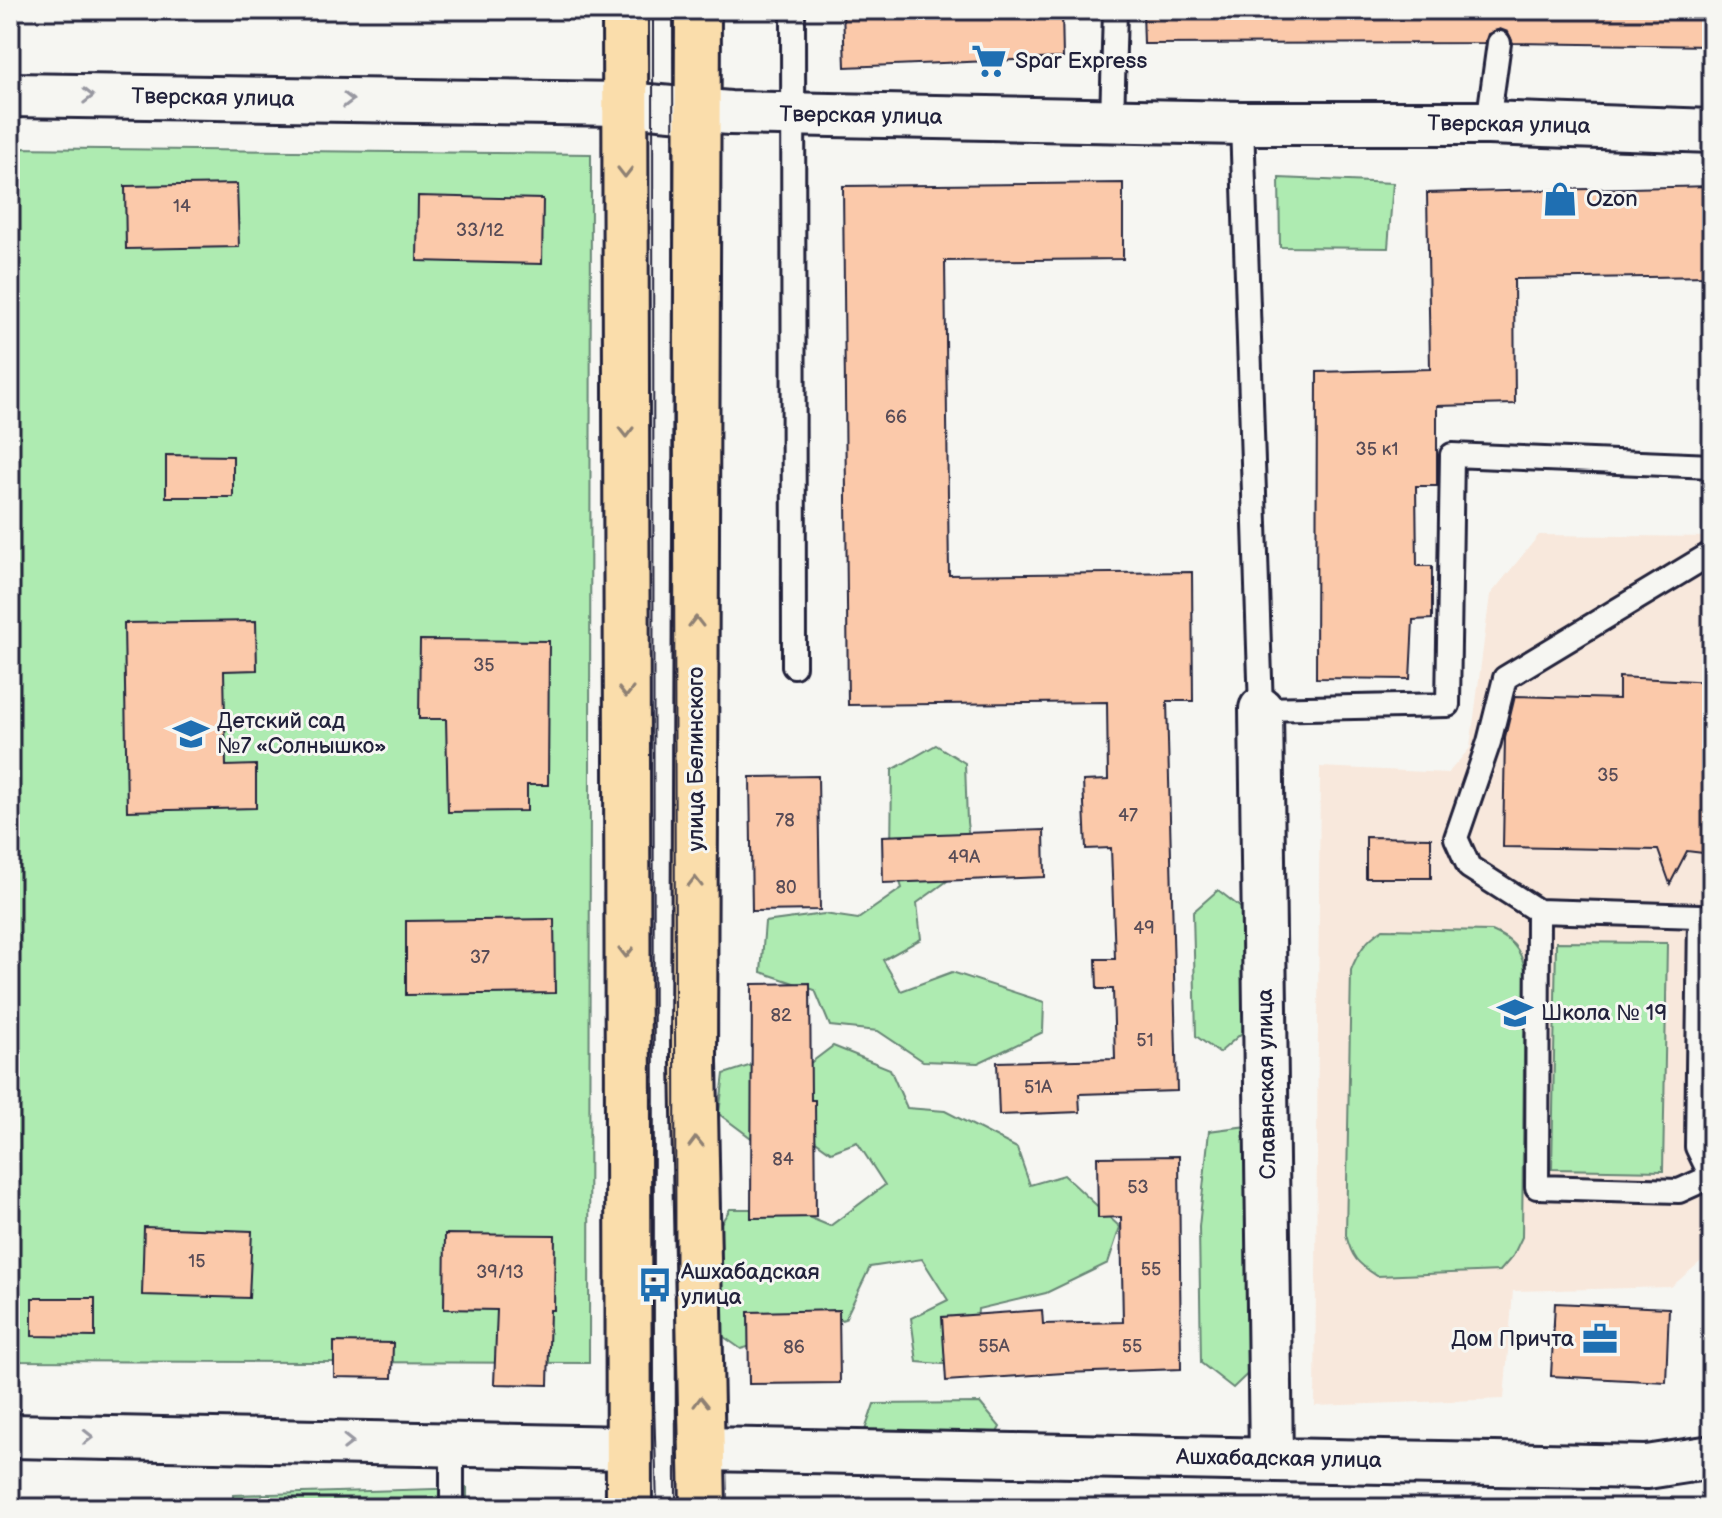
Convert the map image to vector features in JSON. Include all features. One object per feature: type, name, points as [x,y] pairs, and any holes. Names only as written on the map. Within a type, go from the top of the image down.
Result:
[{"type":"main road","points":[[625,10],[629,1508]]},
{"type":"main road","name":"улица Белинского","points":[[698,10],[694,1062],[703,1508]]},
{"type":"street","name":"Тверская улица","points":[[10,95],[625,104],[698,112],[1242,123],[1488,123],[1712,131]]},
{"type":"street","name":"Славянская улица","points":[[1261,709],[1271,1459]]},
{"type":"street","points":[[10,1436],[627,1448]]},
{"type":"street","name":"Ашхабадская улица","points":[[702,1449],[1647,1467],[1712,1457]]},
{"type":"lane","points":[[793,10],[794,666]]},
{"type":"lane","points":[[1112,121],[1115,10]]},
{"type":"lane","points":[[1488,123],[1499,43]]},
{"type":"lane","points":[[1242,123],[1261,709],[1448,705],[1452,455],[1712,466]]},
{"type":"lane","points":[[1538,911],[1537,1187],[1679,1191],[1711,1178],[1697,1147],[1700,916],[1538,911],[1469,867],[1456,838],[1489,742],[1505,678],[1712,553]]},
{"type":"lane","points":[[452,1445],[452,1508]]},
{"type":"shaded area","name":"Школа № 19","points":[[1539,535],[1712,537],[1712,1252],[1671,1287],[1513,1291],[1504,1399],[1315,1406],[1320,767],[1448,773],[1470,748],[1490,595]]},
{"type":"shaded area","points":[[10,1497],[208,1502],[208,1508],[10,1508]]},
{"type":"green space","points":[[10,148],[591,154],[589,1363],[10,1361]]},
{"type":"green space","points":[[1279,178],[1393,183],[1388,248],[1280,247]]},
{"type":"green space","points":[[936,745],[965,763],[972,863],[917,903],[921,939],[883,960],[901,991],[952,972],[1044,1002],[1043,1032],[978,1063],[923,1061],[878,1031],[830,1026],[815,990],[761,972],[765,922],[824,914],[858,919],[902,888],[891,855],[892,770]]},
{"type":"green space","points":[[1218,890],[1250,915],[1252,1024],[1219,1053],[1196,1036],[1193,912]]},
{"type":"green space","points":[[1383,929],[1492,931],[1514,945],[1523,961],[1522,1237],[1513,1256],[1500,1271],[1377,1276],[1356,1259],[1348,1243],[1351,970],[1363,947]]},
{"type":"green space","points":[[1556,942],[1667,943],[1663,1171],[1552,1169]]},
{"type":"green space","points":[[833,1046],[890,1069],[907,1108],[945,1111],[1017,1148],[1030,1185],[1064,1175],[1120,1227],[1108,1263],[1046,1293],[978,1309],[976,1336],[955,1365],[917,1362],[911,1318],[948,1300],[922,1259],[870,1267],[845,1319],[741,1349],[717,1332],[711,1239],[730,1209],[789,1209],[830,1226],[885,1185],[857,1142],[831,1152],[800,1130],[766,1149],[719,1114],[724,1074],[761,1062],[796,1074]]},
{"type":"green space","points":[[1255,1125],[1261,1361],[1233,1388],[1201,1363],[1199,1227],[1209,1131]]},
{"type":"green space","points":[[980,1403],[1000,1427],[980,1463],[864,1433],[874,1404]]},
{"type":"green space","points":[[467,1488],[467,1508],[233,1508],[233,1495]]},
{"type":"building","points":[[843,10],[1062,10],[1063,58],[845,67]]},
{"type":"building","points":[[1143,10],[1712,10],[1712,46],[1513,43],[1508,32],[1500,29],[1488,34],[1485,43],[1144,44]]},
{"type":"building","points":[[1123,183],[1123,259],[945,261],[949,575],[1192,572],[1193,701],[1167,701],[1177,1091],[1079,1094],[1080,1112],[999,1115],[997,1062],[1115,1059],[1113,989],[1097,989],[1096,959],[1115,959],[1111,848],[1086,849],[1083,781],[1108,780],[1107,702],[848,705],[843,186]]},
{"type":"building","points":[[237,184],[239,247],[126,249],[125,186]]},
{"type":"building","points":[[1712,186],[1712,276],[1514,279],[1515,404],[1437,406],[1437,486],[1416,486],[1417,566],[1432,566],[1432,619],[1413,620],[1410,679],[1316,678],[1317,372],[1430,369],[1427,193]]},
{"type":"building","points":[[418,196],[543,199],[542,264],[417,261]]},
{"type":"building","points":[[166,455],[233,456],[233,497],[166,497]]},
{"type":"building","points":[[256,621],[257,670],[224,671],[226,766],[256,765],[256,808],[127,811],[124,623]]},
{"type":"building","points":[[420,640],[549,641],[548,785],[527,785],[527,811],[448,812],[446,719],[419,719]]},
{"type":"building","points":[[1619,677],[1712,682],[1712,854],[1687,851],[1670,884],[1658,850],[1503,847],[1505,737],[1515,696],[1619,699]]},
{"type":"building","points":[[818,776],[820,910],[752,911],[750,777]]},
{"type":"building","points":[[1044,830],[1045,877],[883,883],[882,836]]},
{"type":"building","points":[[1366,837],[1431,838],[1431,878],[1366,878]]},
{"type":"building","points":[[554,919],[555,993],[406,995],[406,921]]},
{"type":"building","points":[[810,983],[816,1217],[751,1218],[752,984]]},
{"type":"building","points":[[1179,1156],[1181,1369],[946,1381],[942,1317],[1042,1310],[1043,1324],[1123,1322],[1121,1217],[1098,1218],[1097,1157]]},
{"type":"building","points":[[144,1227],[252,1231],[249,1298],[142,1295]]},
{"type":"building","points":[[445,1234],[555,1235],[554,1310],[550,1310],[548,1385],[494,1384],[497,1310],[444,1309]]},
{"type":"building","points":[[32,1298],[95,1298],[95,1337],[32,1336]]},
{"type":"building","points":[[1555,1303],[1669,1308],[1666,1382],[1551,1376]]},
{"type":"building","points":[[839,1310],[840,1383],[749,1384],[748,1312]]},
{"type":"building","points":[[334,1342],[393,1343],[392,1378],[334,1377]]},
{"type":"tram line","points":[[653,10],[654,1401],[657,1508]]},
{"type":"tram line","points":[[673,10],[676,1508]]},
{"type":"place","name":"Spar Express","points":[[989,61]]},
{"type":"place","name":"Ozon","points":[[1560,199]]},
{"type":"place","name":"Детский сад №7 «Солнышко»","points":[[191,734]]},
{"type":"place","name":"Школа № 19","points":[[1515,1013]]},
{"type":"place","name":"Ашхабадская улица","points":[[655,1285]]},
{"type":"place","name":"Дом Причта","points":[[1600,1339]]}]
